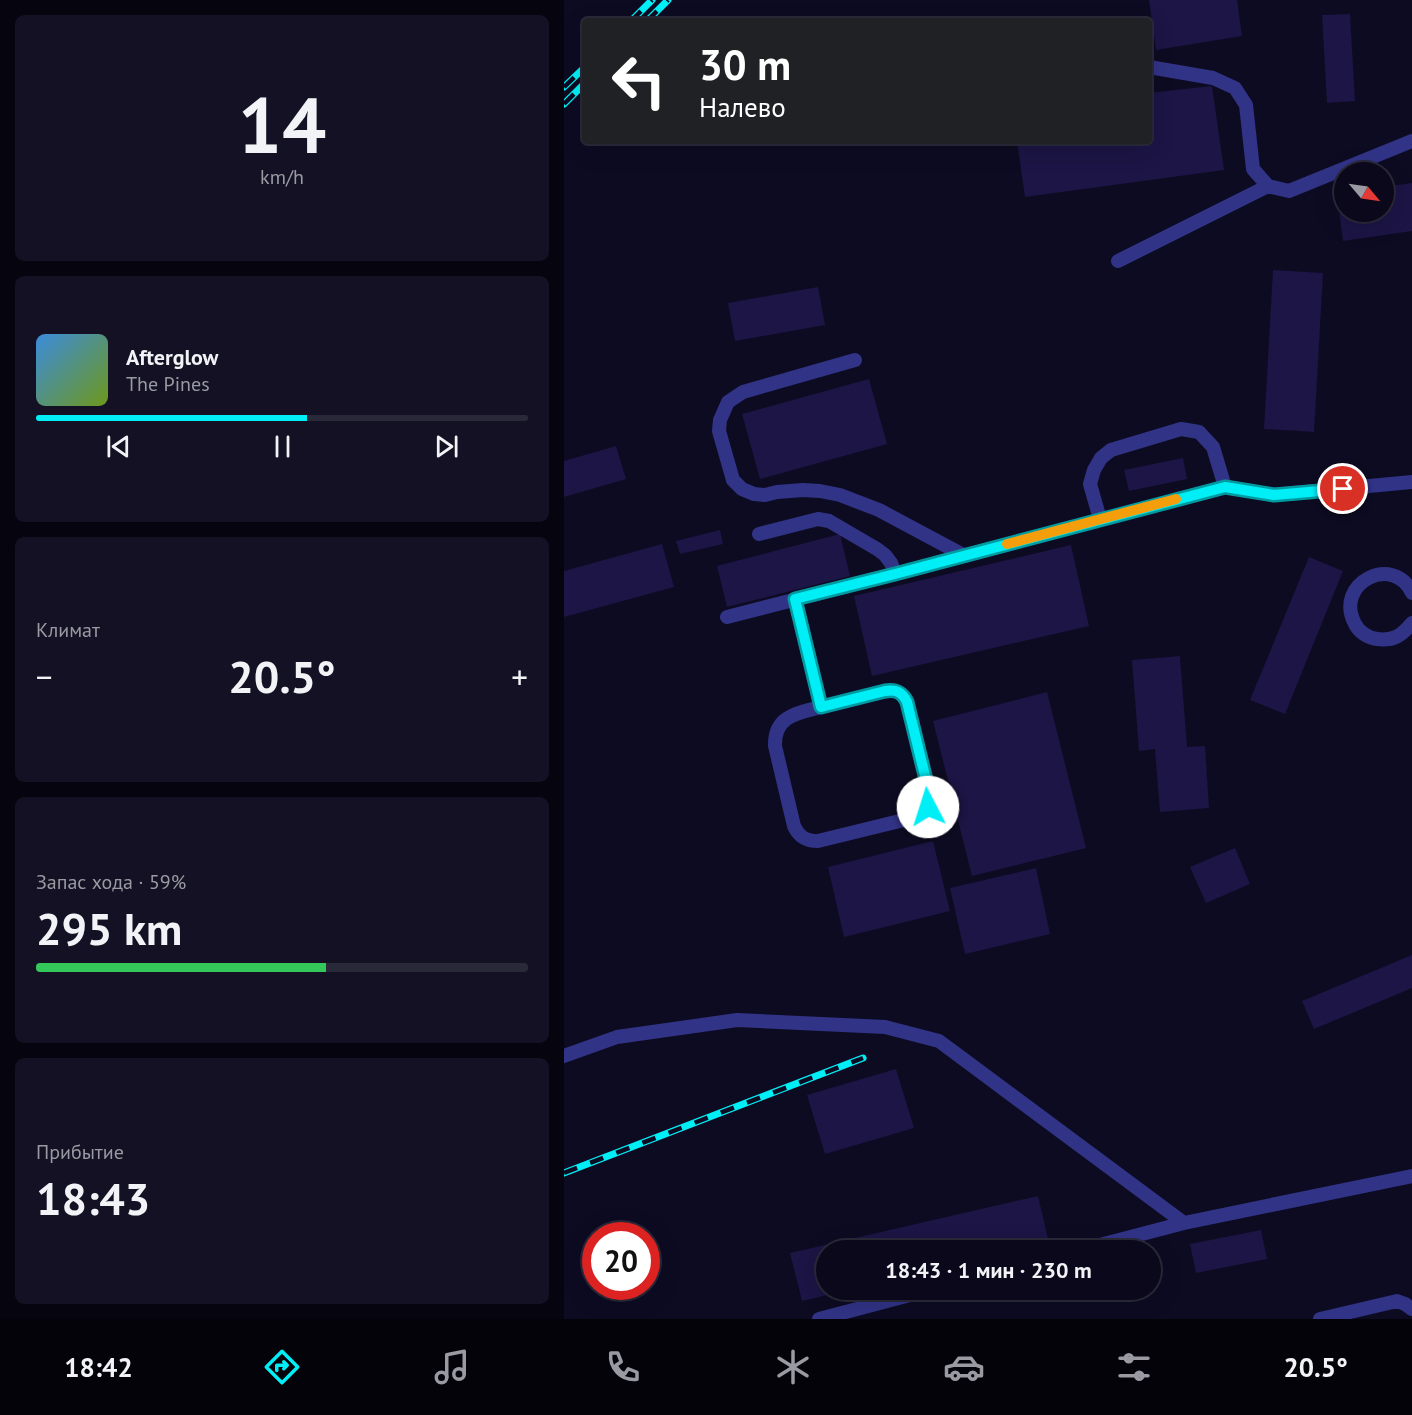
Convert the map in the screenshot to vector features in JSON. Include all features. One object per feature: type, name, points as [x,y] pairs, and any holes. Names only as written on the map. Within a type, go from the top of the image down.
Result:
[{"type":"lane","points":[[1152,67],[1213,78],[1234,88],[1246,105],[1252,169],[1268,186],[1289,191],[1412,141]]},
{"type":"lane","points":[[1118,261],[1268,186]]},
{"type":"lane","points":[[855,360],[743,392],[728,402],[720,420],[719,431],[733,480],[742,489],[754,494],[765,495],[803,490],[840,495],[879,510],[965,556]]},
{"type":"lane","points":[[1100,519],[1090,484],[1101,458],[1111,450],[1181,429],[1199,432],[1213,447],[1225,487]]},
{"type":"lane","points":[[727,617],[1225,487],[1274,495],[1412,482]]},
{"type":"lane","points":[[759,534],[818,519],[829,521],[885,555],[895,574]]},
{"type":"lane","points":[[1412,593],[1409,586],[1397,577],[1382,574],[1367,578],[1356,588],[1350,602],[1350,616],[1357,629],[1371,638],[1387,640],[1395,638],[1402,634],[1412,622]]},
{"type":"lane","points":[[795,599],[821,707]]},
{"type":"lane","points":[[892,690],[903,695],[907,702],[929,792],[928,807],[924,813],[818,842],[803,838],[797,832],[775,746],[775,736],[786,719],[795,713],[821,707],[885,691],[892,690]]},
{"type":"lane","points":[[564,1056],[617,1037],[737,1020],[885,1028],[939,1041],[1184,1223]]},
{"type":"lane","points":[[1119,1240],[1184,1223],[1412,1176]]},
{"type":"lane","points":[[819,1319],[891,1300]]},
{"type":"lane","points":[[1320,1319],[1397,1301],[1412,1309]]},
{"type":"building","points":[[1149,0],[1237,0],[1242,36],[1156,50]]},
{"type":"building","points":[[1350,14],[1355,101],[1327,103],[1322,15]]},
{"type":"building","points":[[1212,86],[1224,170],[1025,197],[1017,144],[1152,144],[1152,93]]},
{"type":"building","points":[[1412,183],[1412,231],[1343,241],[1341,222],[1394,222],[1394,185]]},
{"type":"building","points":[[1273,270],[1323,273],[1314,432],[1264,429]]},
{"type":"building","points":[[818,287],[825,325],[735,341],[728,303]]},
{"type":"building","points":[[869,379],[887,444],[760,479],[742,414]]},
{"type":"building","points":[[616,446],[626,479],[564,497],[564,461]]},
{"type":"building","points":[[1183,458],[1187,479],[1129,491],[1124,470]]},
{"type":"building","points":[[720,530],[723,544],[680,554],[676,541]]},
{"type":"building","points":[[840,534],[850,576],[727,607],[717,566]]},
{"type":"building","points":[[662,544],[674,587],[564,617],[564,571]]},
{"type":"building","points":[[1071,545],[1089,626],[872,676],[854,596]]},
{"type":"building","points":[[1309,557],[1343,571],[1285,714],[1250,700]]},
{"type":"building","points":[[1180,656],[1187,747],[1205,746],[1209,808],[1160,812],[1155,749],[1139,751],[1132,660]]},
{"type":"building","points":[[1047,692],[1086,848],[972,876],[933,721]]},
{"type":"building","points":[[933,841],[950,911],[844,937],[828,867]]},
{"type":"building","points":[[1235,848],[1250,884],[1206,903],[1190,867]]},
{"type":"building","points":[[1036,868],[1050,934],[965,954],[950,888]]},
{"type":"building","points":[[1412,955],[1412,988],[1314,1029],[1302,1001]]},
{"type":"building","points":[[896,1069],[914,1128],[825,1154],[807,1095]]},
{"type":"building","points":[[1038,1196],[1048,1240],[847,1240]]},
{"type":"building","points":[[1261,1230],[1267,1259],[1196,1273],[1190,1244]]},
{"type":"building","points":[[816,1247],[816,1298],[802,1301],[790,1253]]},
{"type":"railway","points":[[634,18],[652,0]]},
{"type":"railway","points":[[650,18],[668,0]]},
{"type":"railway","points":[[564,87],[582,70]]},
{"type":"railway","points":[[564,104],[582,86]]},
{"type":"railway","points":[[564,1173],[863,1058]]},
{"type":"slow traffic","points":[[1007,544],[1176,499]]},
{"type":"route","points":[[928,807],[929,792],[907,702],[903,695],[892,690],[885,691],[821,707],[795,599],[1225,487],[1274,495],[1343,489]]}]
